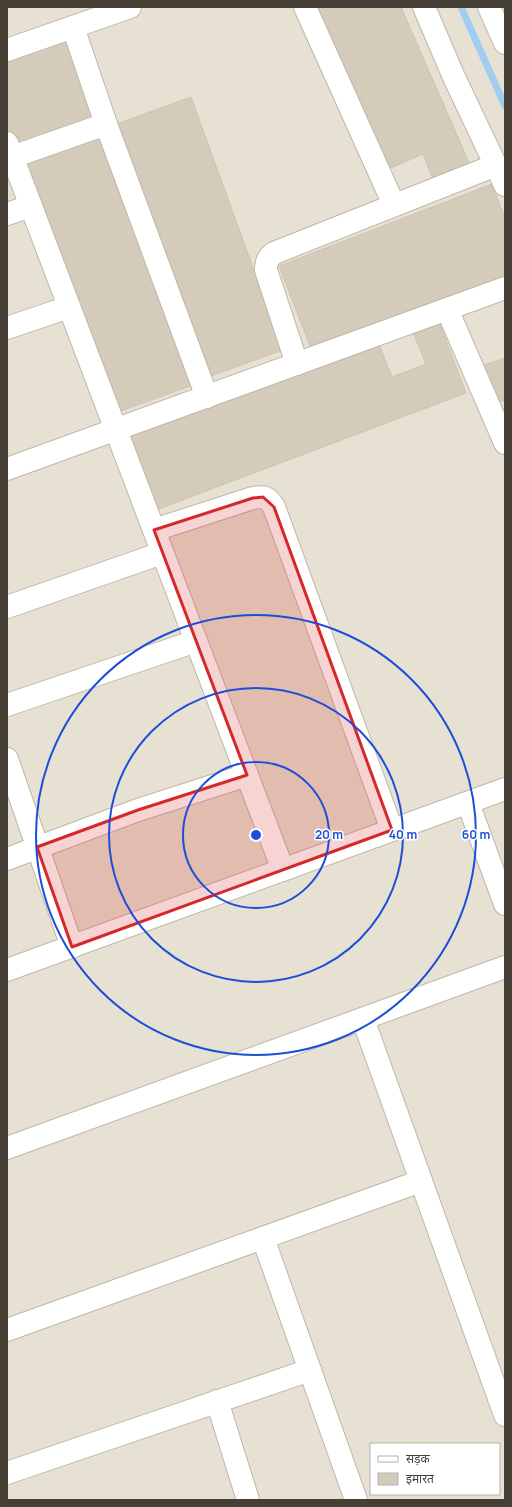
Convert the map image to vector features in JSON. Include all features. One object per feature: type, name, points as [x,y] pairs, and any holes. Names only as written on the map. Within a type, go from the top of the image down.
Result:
[{"type":"street","points":[[7,50],[130,7]]},
{"type":"street","points":[[305,7],[394,206]]},
{"type":"street","points":[[424,7],[453,75],[505,185]]},
{"type":"street","points":[[489,7],[505,43]]},
{"type":"street","points":[[72,27],[106,124],[207,397]]},
{"type":"street","points":[[106,124],[10,150],[283,870]]},
{"type":"street","points":[[297,364],[266,270],[266,264],[269,257],[274,253],[496,165]]},
{"type":"street","points":[[7,214],[31,206]]},
{"type":"street","points":[[7,469],[505,288]]},
{"type":"street","points":[[7,328],[69,307]]},
{"type":"street","points":[[447,309],[505,443]]},
{"type":"street","points":[[154,530],[253,498],[263,496],[270,499],[274,506],[392,830]]},
{"type":"street","points":[[7,607],[162,553]]},
{"type":"street","points":[[7,705],[196,641]]},
{"type":"street","points":[[7,758],[72,947]]},
{"type":"street","points":[[7,859],[138,810],[247,775]]},
{"type":"street","points":[[7,970],[505,789]]},
{"type":"street","points":[[468,803],[505,904]]},
{"type":"street","points":[[8,1145],[505,967]]},
{"type":"street","points":[[363,1019],[505,1415]]},
{"type":"street","points":[[7,1330],[421,1181]]},
{"type":"street","points":[[263,1238],[356,1500]]},
{"type":"street","points":[[7,1473],[310,1370]]},
{"type":"street","points":[[217,1401],[248,1500]]},
{"type":"highlighted area","points":[[263,497],[274,507],[392,830],[72,947],[37,847],[138,810],[247,775],[154,530],[253,498]]},
{"type":"shaded area","points":[[7,7],[505,7],[505,1500],[7,1500]]},
{"type":"building","points":[[313,7],[401,7],[470,165],[434,181],[423,154],[384,171]]},
{"type":"building","points":[[69,39],[99,117],[15,149],[7,128],[7,62]]},
{"type":"building","points":[[191,97],[283,350],[205,378],[114,125]]},
{"type":"building","points":[[102,132],[193,385],[115,413],[24,160]]},
{"type":"building","points":[[492,184],[505,218],[505,277],[312,351],[279,266]]},
{"type":"building","points":[[439,322],[466,393],[148,513],[120,439],[378,342],[392,377],[426,364],[413,332]]},
{"type":"building","points":[[505,358],[505,400],[498,402],[484,365]]},
{"type":"waterway","points":[[461,7],[505,106]]}]
